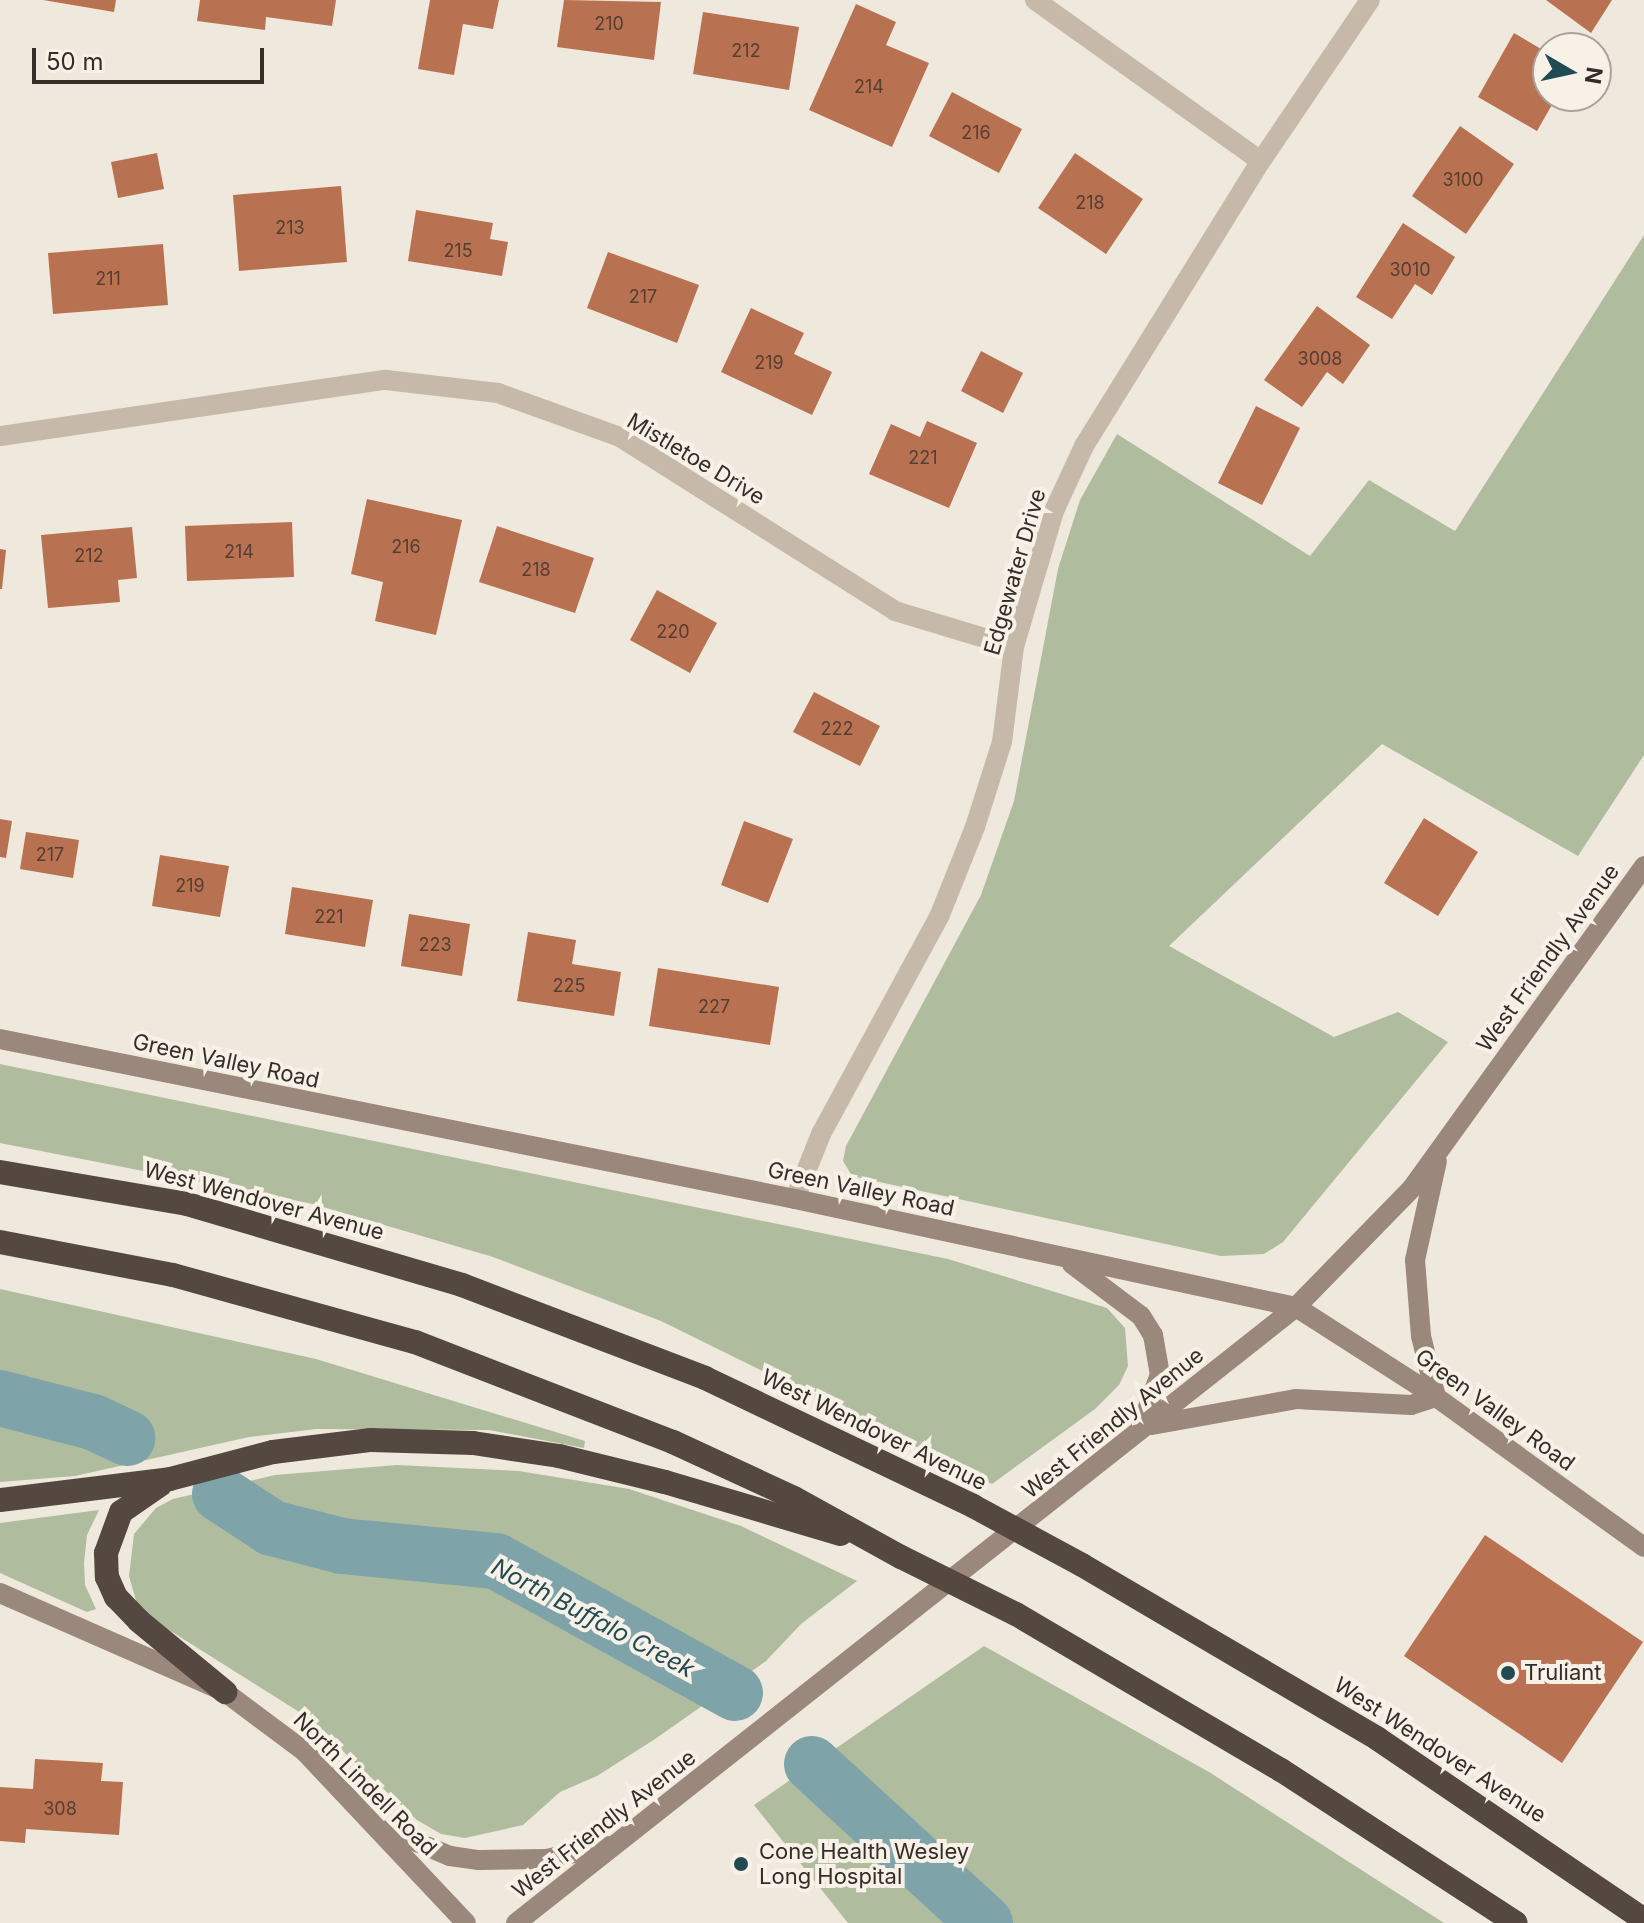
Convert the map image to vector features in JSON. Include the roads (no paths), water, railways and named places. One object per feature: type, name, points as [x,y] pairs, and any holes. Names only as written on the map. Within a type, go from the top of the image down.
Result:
[{"type":"highway","points":[[0,1164],[52,1177]]},
{"type":"highway","name":"West Wendover Avenue","points":[[0,1172],[52,1177],[230,1215],[462,1285],[705,1378],[973,1506],[1082,1565],[1378,1739],[1644,1920]]},
{"type":"highway","points":[[0,1242],[201,1282],[415,1342],[673,1442],[794,1498],[891,1552],[1016,1614],[1281,1770],[1516,1923]]},
{"type":"highway","points":[[0,1500],[170,1479],[273,1452],[357,1442],[473,1443],[559,1456],[665,1482],[891,1552]]},
{"type":"highway","points":[[170,1479],[121,1512],[106,1553],[107,1577],[116,1597],[139,1621],[225,1692]]},
{"type":"main road","name":"West Friendly Avenue","points":[[516,1923],[1296,1307],[1412,1188],[1644,866]]},
{"type":"main road","name":"Green Valley Road","points":[[0,1039],[795,1199],[1296,1307],[1436,1397],[1644,1547]]},
{"type":"main road","points":[[1062,1257],[1141,1316],[1153,1335],[1160,1374],[1143,1430],[1296,1399],[1411,1405],[1436,1397],[1421,1336],[1415,1260],[1442,1145]]},
{"type":"main road","name":"North Lindell Road","points":[[0,1593],[225,1692],[304,1751],[377,1825],[466,1923]]},
{"type":"main road","points":[[377,1825],[435,1851],[479,1860],[546,1859],[613,1845]]},
{"type":"street","points":[[1035,0],[1261,161]]},
{"type":"street","name":"Edgewater Drive","points":[[795,1199],[821,1134],[939,917],[975,827],[1002,742],[1014,647],[1054,511],[1084,446],[1261,161],[1370,0]]},
{"type":"street","name":"Mistletoe Drive","points":[[0,436],[386,380],[498,393],[620,437],[895,611],[1014,647]]},
{"type":"waterway","name":"North Buffalo Creek","points":[[0,1398],[93,1422],[127,1438]]},
{"type":"waterway","name":"North Buffalo Creek","points":[[220,1494],[272,1528],[342,1546],[496,1561],[735,1693]]},
{"type":"waterway","name":"North Buffalo Creek","points":[[812,1764],[985,1923]]},
{"type":"place","name":"Truliant","points":[[1508,1673]]},
{"type":"place","name":"Cone Health Wesley Long Hospital","points":[[741,1864]]}]
